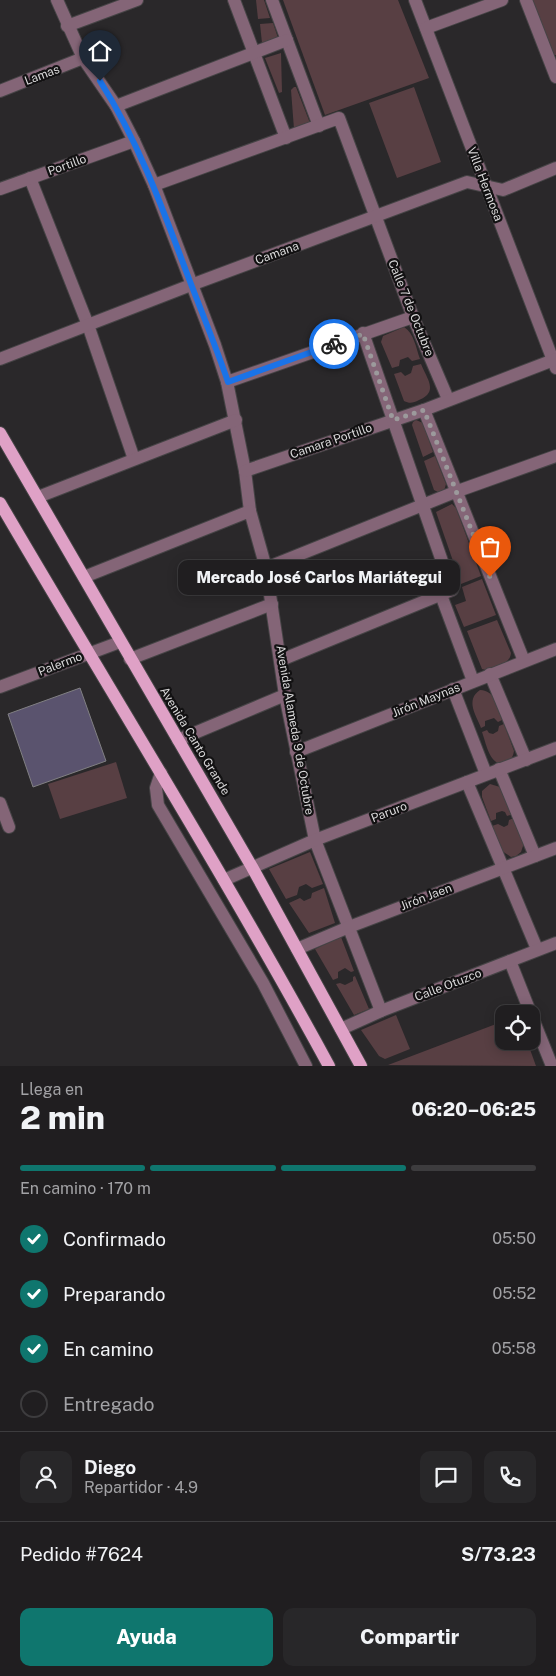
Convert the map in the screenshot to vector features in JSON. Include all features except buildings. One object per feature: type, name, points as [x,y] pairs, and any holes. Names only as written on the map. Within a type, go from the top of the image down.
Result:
[{"type":"main road","name":"Avenida Canto Grande","points":[[0,433],[252,867],[361,1066]]},
{"type":"main road","points":[[0,503],[224,880],[329,1066]]},
{"type":"street","name":"Avenida Alameda 9 de Octubre","points":[[57,0],[67,26],[83,58],[116,106],[154,185],[228,382],[245,471],[250,511],[266,568],[285,695],[315,840],[381,1011]]},
{"type":"street","points":[[67,26],[137,0]]},
{"type":"street","points":[[234,0],[286,138]]},
{"type":"street","points":[[154,185],[319,126],[272,0]]},
{"type":"street","name":"Villa Hermosa","points":[[415,0],[485,186],[555,362]]},
{"type":"street","points":[[426,28],[502,0]]},
{"type":"street","points":[[526,0],[553,60],[556,77]]},
{"type":"street","points":[[116,106],[288,40]]},
{"type":"street","name":"Lamas","points":[[0,91],[83,58]]},
{"type":"street","name":"Calle 7 de Octubre","points":[[319,126],[339,118],[413,317],[448,400]]},
{"type":"street","name":"Portillo","points":[[0,189],[134,141]]},
{"type":"street","name":"Camana","points":[[0,359],[191,285],[467,182],[503,190],[556,168]]},
{"type":"street","points":[[30,178],[88,325],[134,460]]},
{"type":"street","points":[[228,382],[413,317]]},
{"type":"street","points":[[281,660],[452,590],[363,334]]},
{"type":"street","name":"Camara Portillo","points":[[245,471],[424,410],[555,362]]},
{"type":"street","points":[[424,410],[455,492],[524,661]]},
{"type":"street","points":[[38,497],[236,420]]},
{"type":"street","points":[[266,568],[455,492],[556,456]]},
{"type":"street","points":[[84,577],[250,511]]},
{"type":"street","points":[[441,595],[473,681]]},
{"type":"street","points":[[130,659],[272,604]]},
{"type":"street","name":"Palermo","points":[[0,687],[120,642]]},
{"type":"street","name":"Jirón Maynas","points":[[296,752],[556,649]]},
{"type":"street","points":[[490,674],[526,760]]},
{"type":"street","points":[[453,689],[486,774]]},
{"type":"street","points":[[178,740],[285,695]]},
{"type":"street","name":"Paruro","points":[[224,880],[315,840],[556,748]]},
{"type":"street","points":[[499,769],[535,856]]},
{"type":"street","points":[[161,773],[156,788],[158,805],[263,983],[306,1066]]},
{"type":"street","points":[[468,782],[502,868],[538,950]]},
{"type":"street","points":[[0,803],[9,827]]},
{"type":"street","name":"Jirón Jaen","points":[[297,949],[349,927],[556,848]]},
{"type":"street","name":"Calle Otuzco","points":[[341,1029],[381,1011],[556,943]]},
{"type":"street","points":[[510,961],[527,1005]]},
{"type":"street","points":[[540,1036],[552,1066]]},
{"type":"shaded area","points":[[256,0],[264,0],[270,18],[258,19]]},
{"type":"shaded area","points":[[283,0],[398,0],[429,78],[325,115]]},
{"type":"shaded area","points":[[532,0],[556,0],[556,55],[554,55]]},
{"type":"shaded area","points":[[273,23],[278,38],[262,43],[260,24]]},
{"type":"shaded area","points":[[281,53],[282,92],[279,93],[265,58]]},
{"type":"shaded area","points":[[296,87],[310,123],[294,129],[291,90]]},
{"type":"shaded area","points":[[414,87],[441,162],[397,178],[369,103]]},
{"type":"shaded area","points":[[404,327],[412,337],[420,359],[412,361],[408,357],[400,360],[399,366],[392,368],[381,342],[383,336]]},
{"type":"shaded area","points":[[421,364],[430,385],[429,393],[415,402],[406,402],[394,374],[401,372],[405,376],[411,373],[413,366]]},
{"type":"shaded area","points":[[416,420],[423,423],[433,452],[423,457],[412,425]]},
{"type":"shaded area","points":[[435,456],[446,484],[444,491],[440,493],[434,490],[424,461]]},
{"type":"shaded area","points":[[452,504],[456,508],[481,576],[461,584],[436,512]]},
{"type":"shaded area","points":[[482,579],[496,615],[464,627],[455,605],[466,601],[462,587]]},
{"type":"shaded area","points":[[497,620],[511,653],[510,657],[502,665],[486,670],[482,669],[467,631]]},
{"type":"shaded area","points":[[480,690],[490,693],[496,700],[502,720],[498,722],[494,718],[485,721],[485,726],[481,728],[472,703],[473,698]]},
{"type":"shaded area","points":[[504,724],[514,751],[513,756],[508,761],[497,763],[490,755],[482,732],[487,730],[493,734],[498,731],[499,726]]},
{"type":"shaded area","points":[[116,762],[127,798],[60,819],[48,784]]},
{"type":"shaded area","points":[[490,784],[500,787],[513,814],[507,816],[502,811],[496,813],[496,819],[491,821],[482,797],[482,791]]},
{"type":"shaded area","points":[[514,818],[524,843],[521,852],[511,857],[502,851],[492,826],[498,824],[504,827],[508,825],[509,820]]},
{"type":"shaded area","points":[[310,852],[323,884],[312,888],[306,884],[299,887],[297,895],[286,899],[269,869]]},
{"type":"shaded area","points":[[324,888],[335,923],[309,933],[289,903],[300,898],[304,901],[311,898],[312,893]]},
{"type":"shaded area","points":[[341,937],[354,971],[351,972],[345,968],[338,972],[338,978],[333,980],[315,949]]},
{"type":"shaded area","points":[[355,976],[369,1009],[354,1015],[336,984],[345,985],[353,981]]},
{"type":"shaded area","points":[[396,1015],[410,1049],[385,1059],[379,1056],[361,1030]]},
{"type":"shaded area","points":[[495,1024],[495,1050],[530,1050],[536,1066],[388,1065]]},
{"type":"way so far","points":[[334,344],[363,334],[393,420],[424,410],[490,577]]},
{"type":"place","name":"Mercado José Carlos Mariátegui","points":[[490,577]]},
{"type":"route","points":[[100,81],[116,106],[154,185],[228,382],[334,344]]}]
